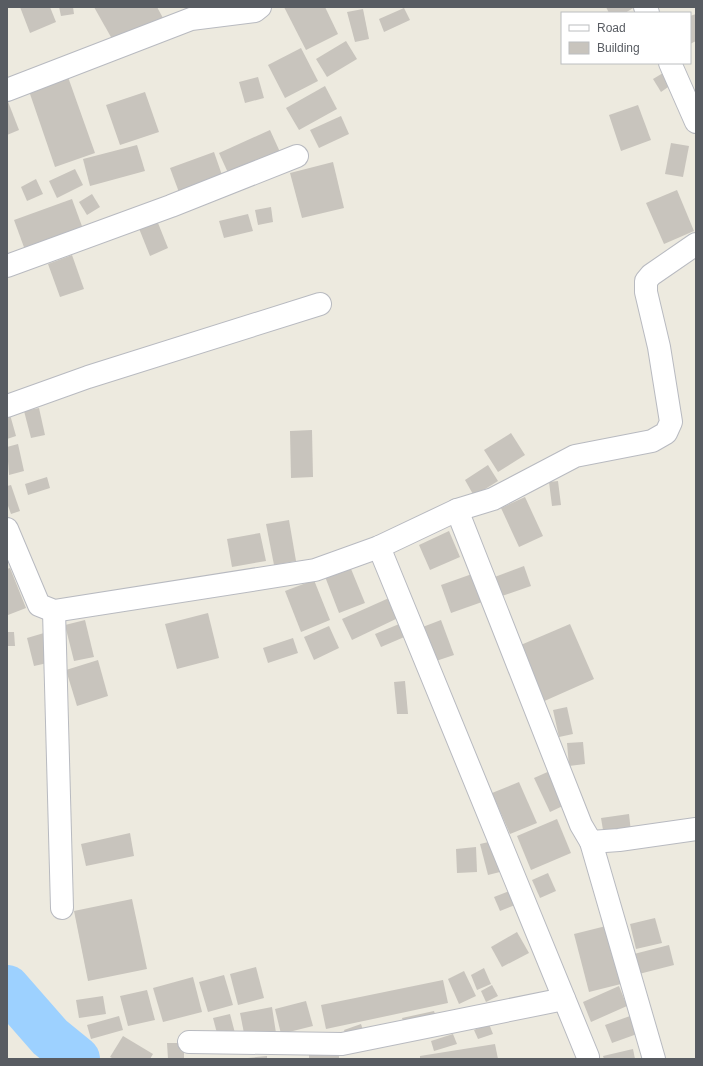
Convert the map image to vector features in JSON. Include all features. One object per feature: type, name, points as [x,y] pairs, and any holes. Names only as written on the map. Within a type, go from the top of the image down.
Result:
[{"type":"street","points":[[7,90],[191,19],[255,10],[260,7]]},
{"type":"street","points":[[670,64],[696,122]]},
{"type":"street","points":[[7,266],[171,206],[297,156]]},
{"type":"street","points":[[7,529],[39,605],[54,611],[315,570],[379,547],[457,510],[493,499],[574,456],[652,441],[666,433],[671,422],[659,347],[646,292],[646,281],[651,275],[696,244]]},
{"type":"street","points":[[7,406],[88,377],[320,304]]},
{"type":"street","points":[[457,510],[581,824],[591,842],[654,1059]]},
{"type":"street","points":[[379,547],[588,1057]]},
{"type":"street","points":[[54,611],[62,908]]},
{"type":"street","points":[[591,842],[619,840],[696,829]]},
{"type":"street","points":[[189,1042],[342,1044],[564,999]]},
{"type":"building","points":[[20,7],[50,7],[56,22],[30,33]]},
{"type":"building","points":[[59,7],[73,7],[74,14],[61,16]]},
{"type":"building","points":[[94,7],[157,7],[163,18],[116,46]]},
{"type":"building","points":[[284,7],[325,7],[338,34],[306,50]]},
{"type":"building","points":[[606,7],[635,7],[627,12],[608,12]]},
{"type":"building","points":[[404,8],[410,20],[384,32],[379,19]]},
{"type":"building","points":[[363,9],[369,39],[355,42],[347,12]]},
{"type":"building","points":[[696,14],[696,41],[691,44],[691,16]]},
{"type":"building","points":[[346,41],[357,59],[327,77],[316,59]]},
{"type":"building","points":[[301,48],[318,81],[285,98],[268,65]]},
{"type":"building","points":[[663,73],[671,85],[661,92],[653,79]]},
{"type":"building","points":[[68,77],[95,153],[55,167],[29,91]]},
{"type":"building","points":[[258,77],[264,98],[245,103],[239,82]]},
{"type":"building","points":[[325,86],[337,109],[299,130],[286,108]]},
{"type":"building","points":[[145,92],[159,132],[120,145],[106,105]]},
{"type":"building","points":[[7,99],[19,130],[7,135]]},
{"type":"building","points":[[638,105],[651,140],[621,151],[609,115]]},
{"type":"building","points":[[341,116],[349,134],[319,148],[310,130]]},
{"type":"building","points":[[270,130],[280,152],[229,175],[219,153]]},
{"type":"building","points":[[671,143],[689,146],[683,177],[665,174]]},
{"type":"building","points":[[137,145],[145,171],[90,186],[83,159]]},
{"type":"building","points":[[214,152],[223,178],[180,195],[170,168]]},
{"type":"building","points":[[333,162],[344,208],[302,218],[290,173]]},
{"type":"building","points":[[75,169],[83,185],[57,198],[49,181]]},
{"type":"building","points":[[36,179],[43,194],[27,201],[21,187]]},
{"type":"building","points":[[677,190],[694,231],[664,244],[646,203]]},
{"type":"building","points":[[92,194],[100,207],[87,215],[79,202]]},
{"type":"building","points":[[72,199],[83,229],[25,250],[14,220]]},
{"type":"building","points":[[271,207],[273,222],[258,225],[255,210]]},
{"type":"building","points":[[248,214],[253,231],[224,238],[219,221]]},
{"type":"building","points":[[156,218],[168,248],[150,256],[138,226]]},
{"type":"building","points":[[72,255],[84,289],[60,297],[48,264]]},
{"type":"building","points":[[39,408],[45,435],[31,438],[24,411]]},
{"type":"building","points":[[7,411],[9,411],[16,436],[7,439]]},
{"type":"building","points":[[312,430],[313,477],[291,478],[290,431]]},
{"type":"building","points":[[511,433],[525,455],[498,472],[484,450]]},
{"type":"building","points":[[18,444],[24,471],[9,475],[7,447]]},
{"type":"building","points":[[488,465],[498,481],[474,496],[465,480]]},
{"type":"building","points":[[47,477],[50,488],[28,495],[25,484]]},
{"type":"building","points":[[558,481],[561,505],[552,506],[549,482]]},
{"type":"building","points":[[11,485],[20,511],[11,514],[7,503],[7,486]]},
{"type":"building","points":[[525,497],[543,536],[519,547],[501,508]]},
{"type":"building","points":[[289,520],[296,561],[274,565],[266,524]]},
{"type":"building","points":[[449,531],[460,557],[430,570],[419,545]]},
{"type":"building","points":[[260,533],[266,561],[232,567],[227,539]]},
{"type":"building","points":[[349,564],[365,603],[339,613],[324,574]]},
{"type":"building","points":[[524,566],[531,586],[499,597],[492,578]]},
{"type":"building","points":[[10,568],[26,608],[8,615],[7,569]]},
{"type":"building","points":[[472,574],[482,602],[451,613],[441,585]]},
{"type":"building","points":[[314,580],[330,620],[301,632],[285,591]]},
{"type":"building","points":[[389,598],[398,618],[352,640],[342,619]]},
{"type":"building","points":[[208,613],[219,658],[177,669],[165,624]]},
{"type":"building","points":[[85,620],[94,657],[74,661],[65,625]]},
{"type":"building","points":[[441,620],[454,655],[433,662],[420,628]]},
{"type":"building","points":[[404,622],[409,635],[381,647],[375,634]]},
{"type":"building","points":[[570,624],[594,679],[540,703],[516,647]]},
{"type":"building","points":[[329,626],[339,648],[314,660],[304,637]]},
{"type":"building","points":[[7,632],[14,632],[15,646],[7,646]]},
{"type":"building","points":[[44,633],[52,662],[34,666],[27,638]]},
{"type":"building","points":[[293,638],[298,653],[268,663],[263,648]]},
{"type":"building","points":[[98,660],[108,696],[77,706],[66,670]]},
{"type":"building","points":[[405,681],[408,714],[397,714],[394,682]]},
{"type":"building","points":[[567,707],[573,734],[559,737],[553,710]]},
{"type":"building","points":[[583,742],[585,764],[569,766],[567,743]]},
{"type":"building","points":[[552,770],[567,804],[550,812],[534,778]]},
{"type":"building","points":[[519,782],[537,823],[510,834],[492,793]]},
{"type":"building","points":[[629,814],[631,832],[604,836],[601,818]]},
{"type":"building","points":[[557,819],[571,853],[531,870],[517,836]]},
{"type":"building","points":[[130,833],[134,856],[86,866],[81,844]]},
{"type":"building","points":[[497,840],[504,871],[488,875],[480,844]]},
{"type":"building","points":[[476,847],[477,872],[457,873],[456,849]]},
{"type":"building","points":[[548,873],[556,891],[540,898],[532,880]]},
{"type":"building","points":[[517,888],[523,902],[500,911],[494,897]]},
{"type":"building","points":[[132,899],[147,969],[88,981],[74,911]]},
{"type":"building","points":[[655,918],[662,943],[636,949],[630,924]]},
{"type":"building","points":[[606,926],[621,984],[589,992],[574,934]]},
{"type":"building","points":[[517,932],[529,953],[502,967],[491,947]]},
{"type":"building","points":[[669,945],[674,965],[639,974],[634,954]]},
{"type":"building","points":[[256,967],[264,998],[238,1005],[230,974]]},
{"type":"building","points":[[484,968],[491,984],[477,990],[471,975]]},
{"type":"building","points":[[464,971],[476,996],[459,1004],[448,979]]},
{"type":"building","points":[[224,975],[233,1005],[208,1012],[199,982]]},
{"type":"building","points":[[193,977],[202,1012],[163,1022],[153,988]]},
{"type":"building","points":[[443,980],[448,1003],[326,1029],[321,1005]]},
{"type":"building","points":[[492,985],[498,996],[486,1002],[481,991]]},
{"type":"building","points":[[619,986],[627,1006],[591,1022],[583,1002]]},
{"type":"building","points":[[147,990],[155,1020],[128,1026],[120,996]]},
{"type":"building","points":[[103,996],[106,1014],[79,1018],[76,1000]]},
{"type":"building","points":[[306,1001],[313,1026],[281,1034],[275,1009]]},
{"type":"building","points":[[272,1007],[276,1033],[245,1038],[240,1013]]},
{"type":"building","points":[[434,1011],[437,1020],[405,1027],[402,1018]]},
{"type":"building","points":[[230,1014],[235,1033],[218,1037],[213,1018]]},
{"type":"building","points":[[119,1016],[123,1030],[91,1039],[87,1025]]},
{"type":"building","points":[[630,1016],[637,1034],[612,1043],[605,1025]]},
{"type":"building","points":[[361,1024],[364,1033],[347,1039],[344,1030]]},
{"type":"building","points":[[489,1024],[493,1034],[478,1039],[474,1030]]},
{"type":"building","points":[[453,1034],[457,1044],[434,1051],[431,1041]]},
{"type":"building","points":[[123,1036],[153,1054],[150,1059],[114,1059],[110,1057]]},
{"type":"building","points":[[167,1043],[184,1043],[184,1059],[168,1059]]},
{"type":"building","points":[[495,1044],[498,1059],[420,1059],[420,1056]]},
{"type":"building","points":[[633,1049],[635,1059],[604,1059],[603,1056]]},
{"type":"building","points":[[339,1052],[339,1059],[309,1059],[309,1055]]},
{"type":"building","points":[[267,1056],[267,1059],[248,1059],[248,1058]]},
{"type":"waterway","points":[[7,988],[50,1037],[77,1059]]}]
